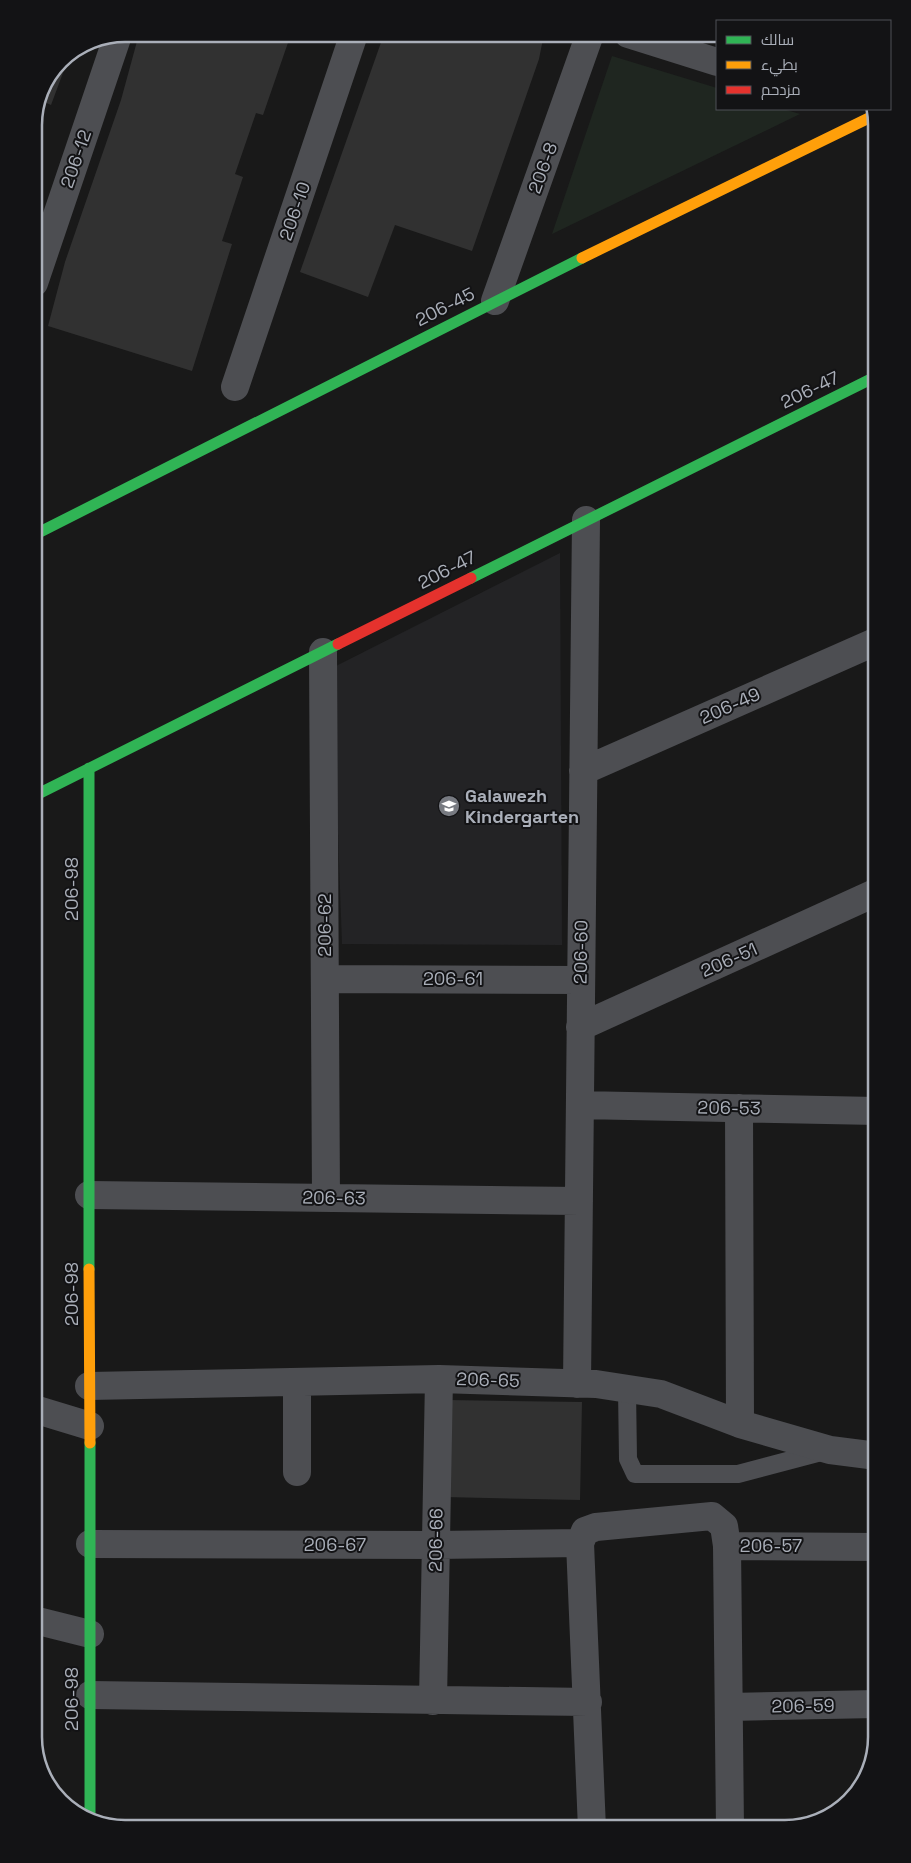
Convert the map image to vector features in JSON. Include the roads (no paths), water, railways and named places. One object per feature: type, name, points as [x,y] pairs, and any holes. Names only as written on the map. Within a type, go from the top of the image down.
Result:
[{"type":"street","name":"206-10","points":[[235,387],[351,42]]},
{"type":"street","name":"206-12","points":[[43,257],[115,43]]},
{"type":"street","name":"206-8","points":[[495,301],[587,43]]},
{"type":"street","points":[[656,43],[716,62]]},
{"type":"street","name":"206-45","points":[[43,531],[859,116]]},
{"type":"street","name":"206-47","points":[[43,792],[868,380]]},
{"type":"street","name":"206-60","points":[[577,1384],[586,520]]},
{"type":"street","name":"206-49","points":[[583,771],[868,645]]},
{"type":"street","name":"206-62","points":[[323,652],[326,1198]]},
{"type":"street","name":"206-98","points":[[89,768],[90,1812]]},
{"type":"street","name":"206-51","points":[[580,1027],[868,896]]},
{"type":"street","name":"206-61","points":[[325,978],[581,980]]},
{"type":"street","name":"206-53","points":[[580,1105],[868,1111]]},
{"type":"street","points":[[739,1108],[740,1424]]},
{"type":"street","name":"206-63","points":[[89,1196],[579,1200]]},
{"type":"street","name":"206-65","points":[[89,1386],[439,1379],[596,1384],[661,1394],[740,1424],[830,1450],[868,1455]]},
{"type":"street","name":"206-66","points":[[433,1701],[439,1379]]},
{"type":"street","points":[[297,1382],[297,1472]]},
{"type":"street","points":[[42,1411],[90,1426]]},
{"type":"street","name":"206-57","points":[[588,1535],[712,1516],[724,1526],[727,1546],[868,1547]]},
{"type":"street","points":[[588,1535],[588,1702],[592,1820]]},
{"type":"street","name":"206-67","points":[[90,1544],[436,1545],[588,1535]]},
{"type":"street","points":[[727,1546],[730,1820]]},
{"type":"street","points":[[42,1622],[90,1634]]},
{"type":"street","points":[[90,1695],[588,1702]]},
{"type":"street","name":"206-59","points":[[729,1707],[868,1704]]},
{"type":"lane","points":[[627,1389],[628,1459],[635,1474],[738,1474],[830,1450]]},
{"type":"place","name":"Galawezh Kindergarten","points":[[449,806]]}]
